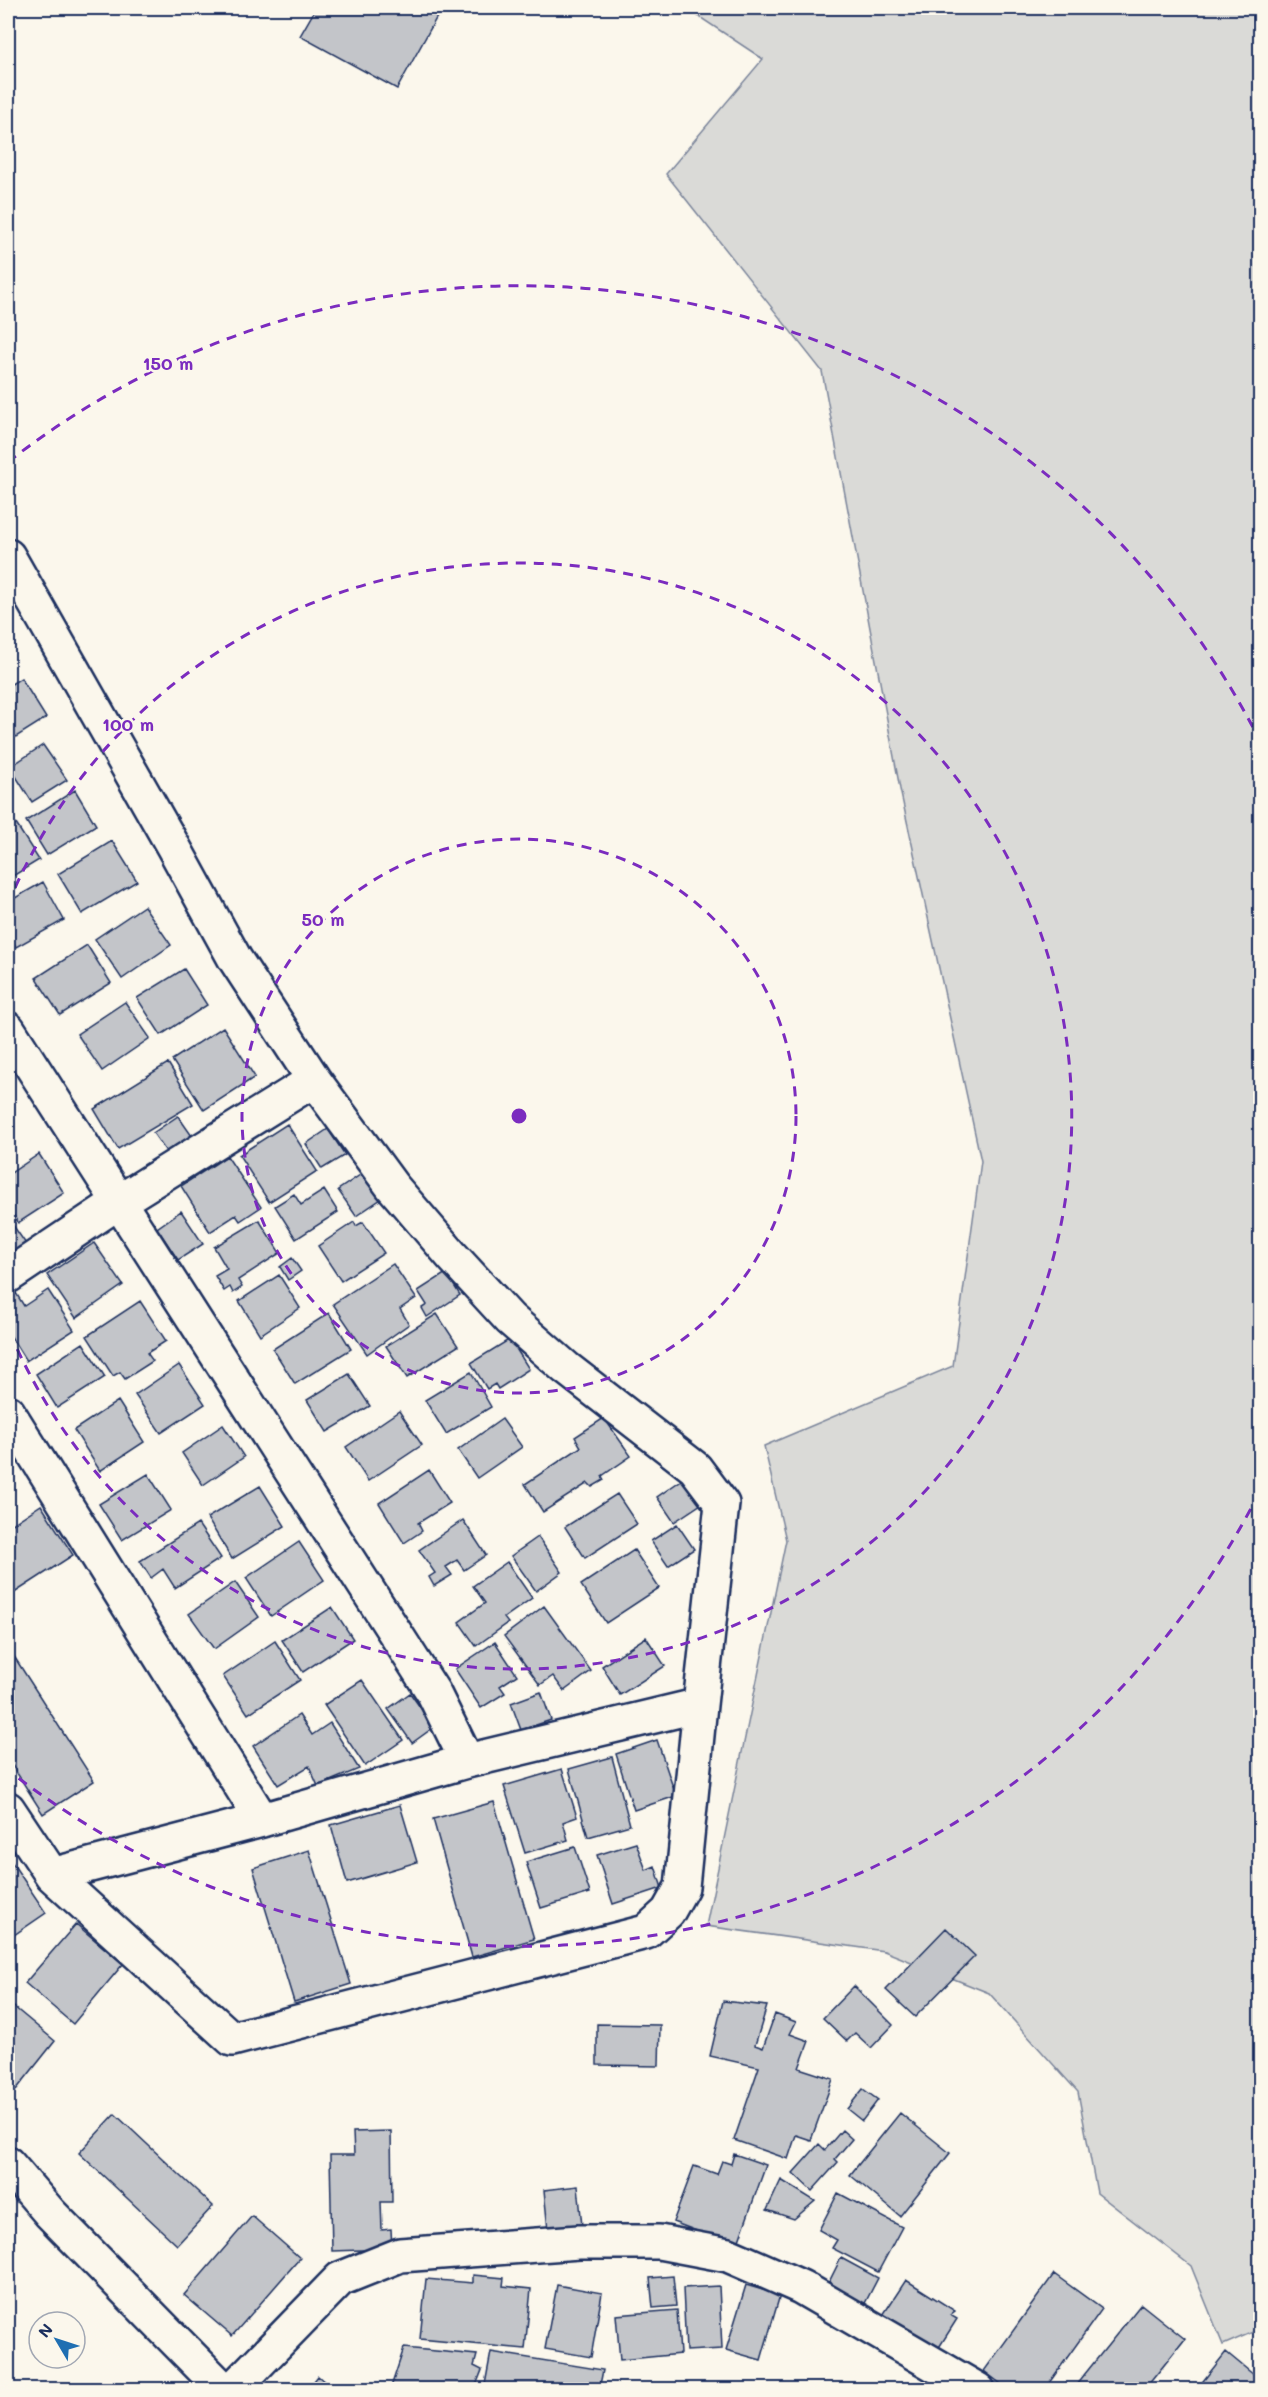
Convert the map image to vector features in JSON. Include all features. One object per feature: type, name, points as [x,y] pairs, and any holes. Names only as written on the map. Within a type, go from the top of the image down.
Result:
[{"type":"street","points":[[8,556],[235,959],[314,1080],[392,1186],[510,1319],[566,1368],[695,1468],[722,1504],[682,1887],[668,1912],[646,1932],[231,2039],[52,1875],[8,1809]]},
{"type":"street","points":[[8,1029],[433,1692],[467,1761]]},
{"type":"street","points":[[8,1276],[120,1201],[314,1080]]},
{"type":"street","points":[[8,1412],[262,1820]]},
{"type":"street","points":[[52,1875],[262,1820],[467,1761],[700,1705]]},
{"type":"street","points":[[8,2164],[50,2213],[224,2390]]},
{"type":"street","points":[[232,2390],[340,2278],[400,2255],[579,2242],[659,2242],[728,2255],[801,2288],[978,2390]]},
{"type":"shaded area","points":[[686,8],[1260,8],[1260,2329],[1223,2345],[1191,2266],[1097,2193],[1078,2092],[989,1993],[884,1951],[706,1926],[786,1540],[764,1446],[953,1366],[981,1161],[900,789],[822,371],[666,174],[763,59]]},
{"type":"building","points":[[316,8],[429,8],[439,13],[397,89],[300,36]]},
{"type":"building","points":[[21,678],[46,718],[8,742],[8,686]]},
{"type":"building","points":[[43,745],[67,780],[32,802],[10,767]]},
{"type":"building","points":[[75,790],[96,825],[47,855],[26,821]]},
{"type":"building","points":[[16,824],[39,860],[8,879],[8,830]]},
{"type":"building","points":[[112,841],[137,881],[82,914],[58,874]]},
{"type":"building","points":[[43,882],[64,920],[16,947],[8,932],[8,902]]},
{"type":"building","points":[[144,906],[171,945],[122,979],[95,939]]},
{"type":"building","points":[[87,945],[111,983],[60,1015],[36,978]]},
{"type":"building","points":[[184,969],[207,1005],[161,1035],[137,998]]},
{"type":"building","points":[[125,1002],[150,1038],[102,1071],[77,1034]]},
{"type":"building","points":[[223,1027],[255,1077],[204,1110],[172,1060]]},
{"type":"building","points":[[168,1063],[193,1104],[118,1149],[94,1109]]},
{"type":"building","points":[[178,1116],[192,1136],[167,1153],[153,1133]]},
{"type":"building","points":[[287,1124],[317,1171],[269,1202],[239,1155]]},
{"type":"building","points":[[328,1129],[345,1155],[322,1169],[306,1144]]},
{"type":"building","points":[[39,1154],[64,1193],[18,1223],[8,1206],[8,1175]]},
{"type":"building","points":[[227,1156],[261,1207],[240,1221],[236,1215],[210,1232],[181,1186]]},
{"type":"building","points":[[363,1173],[381,1199],[356,1216],[338,1190]]},
{"type":"building","points":[[324,1190],[338,1212],[296,1239],[275,1206],[294,1194],[301,1205]]},
{"type":"building","points":[[181,1211],[203,1244],[178,1260],[157,1228]]},
{"type":"building","points":[[8,1218],[26,1244],[8,1256]]},
{"type":"building","points":[[259,1220],[280,1253],[238,1280],[242,1287],[233,1293],[230,1287],[224,1291],[215,1276],[227,1269],[214,1247]]},
{"type":"building","points":[[354,1222],[356,1226],[363,1222],[384,1253],[341,1281],[318,1246]]},
{"type":"building","points":[[94,1243],[123,1285],[76,1318],[47,1275]]},
{"type":"building","points":[[292,1258],[301,1271],[288,1280],[280,1267]]},
{"type":"building","points":[[393,1264],[416,1298],[400,1309],[409,1324],[367,1354],[333,1304]]},
{"type":"building","points":[[446,1273],[460,1295],[427,1317],[422,1308],[427,1305],[418,1291]]},
{"type":"building","points":[[279,1275],[300,1308],[260,1335],[239,1301]]},
{"type":"building","points":[[48,1290],[74,1330],[26,1361],[8,1332],[8,1299],[16,1293],[24,1306]]},
{"type":"building","points":[[140,1301],[166,1341],[147,1353],[153,1361],[125,1379],[120,1372],[113,1376],[87,1336]]},
{"type":"building","points":[[329,1313],[351,1349],[295,1384],[273,1349]]},
{"type":"building","points":[[437,1314],[458,1346],[407,1378],[386,1346]]},
{"type":"building","points":[[510,1339],[529,1369],[498,1389],[495,1384],[487,1389],[471,1363]]},
{"type":"building","points":[[83,1343],[105,1377],[57,1408],[36,1374]]},
{"type":"building","points":[[179,1365],[205,1404],[161,1433],[135,1395]]},
{"type":"building","points":[[471,1372],[491,1407],[446,1434],[425,1400]]},
{"type":"building","points":[[349,1374],[370,1406],[327,1432],[307,1400]]},
{"type":"building","points":[[118,1401],[144,1442],[100,1471],[74,1430]]},
{"type":"building","points":[[399,1411],[422,1445],[368,1481],[346,1447]]},
{"type":"building","points":[[604,1418],[631,1456],[602,1476],[604,1480],[592,1487],[588,1483],[543,1512],[525,1484],[581,1447],[575,1437]]},
{"type":"building","points":[[502,1419],[522,1447],[477,1478],[458,1450]]},
{"type":"building","points":[[223,1425],[244,1457],[203,1485],[182,1453]]},
{"type":"building","points":[[429,1470],[450,1503],[418,1523],[422,1531],[404,1543],[379,1503]]},
{"type":"building","points":[[148,1474],[171,1510],[122,1540],[99,1504]]},
{"type":"building","points":[[683,1479],[701,1504],[674,1522],[657,1497]]},
{"type":"building","points":[[260,1486],[285,1526],[232,1559],[207,1518]]},
{"type":"building","points":[[617,1494],[637,1524],[585,1558],[565,1527]]},
{"type":"building","points":[[41,1505],[73,1555],[8,1597],[8,1527]]},
{"type":"building","points":[[463,1520],[486,1555],[464,1570],[457,1560],[446,1567],[452,1575],[434,1586],[429,1577],[435,1573],[419,1550]]},
{"type":"building","points":[[198,1524],[221,1558],[175,1588],[163,1569],[151,1578],[140,1561]]},
{"type":"building","points":[[677,1524],[694,1549],[668,1566],[651,1541]]},
{"type":"building","points":[[538,1537],[562,1572],[536,1591],[511,1556]]},
{"type":"building","points":[[299,1542],[324,1580],[271,1616],[246,1578]]},
{"type":"building","points":[[634,1550],[659,1588],[606,1623],[581,1585]]},
{"type":"building","points":[[507,1562],[532,1598],[504,1618],[508,1623],[476,1646],[459,1622],[485,1603],[473,1586]]},
{"type":"building","points":[[235,1582],[259,1617],[214,1649],[189,1614]]},
{"type":"building","points":[[544,1606],[591,1671],[564,1691],[553,1676],[540,1685],[504,1636]]},
{"type":"building","points":[[332,1607],[353,1639],[303,1672],[282,1640]]},
{"type":"building","points":[[646,1637],[665,1666],[620,1695],[602,1666]]},
{"type":"building","points":[[275,1641],[300,1680],[248,1714],[223,1676]]},
{"type":"building","points":[[495,1642],[517,1675],[500,1686],[505,1693],[481,1708],[455,1669]]},
{"type":"building","points":[[8,1647],[94,1781],[43,1814],[8,1759]]},
{"type":"building","points":[[362,1680],[403,1740],[365,1766],[324,1705]]},
{"type":"building","points":[[541,1692],[551,1720],[521,1730],[511,1703]]},
{"type":"building","points":[[410,1693],[434,1727],[412,1743],[388,1709]]},
{"type":"building","points":[[299,1715],[312,1735],[330,1723],[359,1769],[318,1786],[309,1766],[278,1785],[253,1746]]},
{"type":"building","points":[[657,1740],[676,1796],[634,1810],[616,1754]]},
{"type":"building","points":[[612,1757],[630,1825],[588,1837],[569,1769]]},
{"type":"building","points":[[562,1769],[577,1817],[563,1822],[568,1840],[525,1853],[504,1786]]},
{"type":"building","points":[[494,1802],[534,1939],[472,1957],[433,1819]]},
{"type":"building","points":[[400,1805],[417,1862],[347,1883],[331,1825]]},
{"type":"building","points":[[636,1843],[646,1870],[655,1866],[662,1888],[613,1904],[597,1855]]},
{"type":"building","points":[[575,1847],[590,1893],[541,1908],[526,1862]]},
{"type":"building","points":[[309,1850],[351,1984],[294,2002],[253,1868]]},
{"type":"building","points":[[11,1861],[46,1913],[8,1939],[8,1863]]},
{"type":"building","points":[[76,1924],[123,1964],[73,2024],[25,1983]]},
{"type":"building","points":[[946,1928],[975,1956],[915,2017],[886,1990]]},
{"type":"building","points":[[854,1986],[893,2025],[871,2048],[855,2033],[847,2041],[823,2018]]},
{"type":"building","points":[[723,2001],[767,2006],[755,2045],[763,2048],[775,2014],[796,2022],[790,2034],[809,2041],[799,2068],[833,2079],[811,2140],[796,2135],[788,2159],[734,2140],[759,2067],[710,2056]]},
{"type":"building","points":[[8,2002],[55,2041],[8,2100]]},
{"type":"building","points":[[597,2024],[660,2025],[659,2066],[597,2065]]},
{"type":"building","points":[[863,2089],[878,2100],[862,2121],[847,2109]]},
{"type":"building","points":[[900,2113],[950,2153],[900,2216],[850,2175]]},
{"type":"building","points":[[115,2114],[213,2206],[177,2245],[79,2153]]},
{"type":"building","points":[[842,2130],[852,2139],[835,2159],[838,2162],[812,2191],[793,2173],[819,2144],[825,2150]]},
{"type":"building","points":[[391,2131],[392,2202],[381,2202],[382,2230],[391,2229],[392,2249],[332,2251],[330,2155],[354,2155],[353,2132]]},
{"type":"building","points":[[734,2154],[766,2165],[737,2246],[673,2222],[694,2166],[717,2174],[722,2161],[731,2164]]},
{"type":"building","points":[[781,2180],[815,2201],[794,2219],[767,2210]]},
{"type":"building","points":[[578,2186],[582,2226],[548,2230],[544,2190]]},
{"type":"building","points":[[838,2193],[902,2227],[878,2272],[832,2248],[837,2240],[819,2230]]},
{"type":"building","points":[[252,2216],[300,2258],[232,2336],[184,2295]]},
{"type":"building","points":[[841,2258],[878,2278],[863,2307],[826,2288]]},
{"type":"building","points":[[1054,2274],[1102,2309],[1044,2390],[1009,2390],[984,2371]]},
{"type":"building","points":[[473,2275],[504,2278],[503,2286],[531,2289],[525,2349],[420,2339],[426,2279],[473,2283]]},
{"type":"building","points":[[673,2276],[676,2306],[653,2308],[650,2278]]},
{"type":"building","points":[[906,2280],[955,2311],[950,2315],[957,2319],[938,2349],[883,2315]]},
{"type":"building","points":[[557,2285],[602,2293],[591,2357],[545,2349]]},
{"type":"building","points":[[746,2285],[780,2295],[761,2360],[726,2350]]},
{"type":"building","points":[[719,2286],[722,2349],[686,2351],[683,2288]]},
{"type":"building","points":[[1141,2304],[1185,2339],[1144,2390],[1072,2390]]},
{"type":"building","points":[[677,2310],[680,2354],[620,2360],[616,2315]]},
{"type":"building","points":[[404,2348],[477,2355],[474,2366],[482,2370],[475,2388],[480,2390],[390,2390]]},
{"type":"building","points":[[491,2352],[603,2370],[599,2390],[484,2390]]},
{"type":"building","points":[[1226,2352],[1260,2380],[1260,2390],[1196,2390]]},
{"type":"building","points":[[931,2374],[955,2390],[921,2390]]},
{"type":"building","points":[[318,2376],[334,2390],[307,2390]]}]
